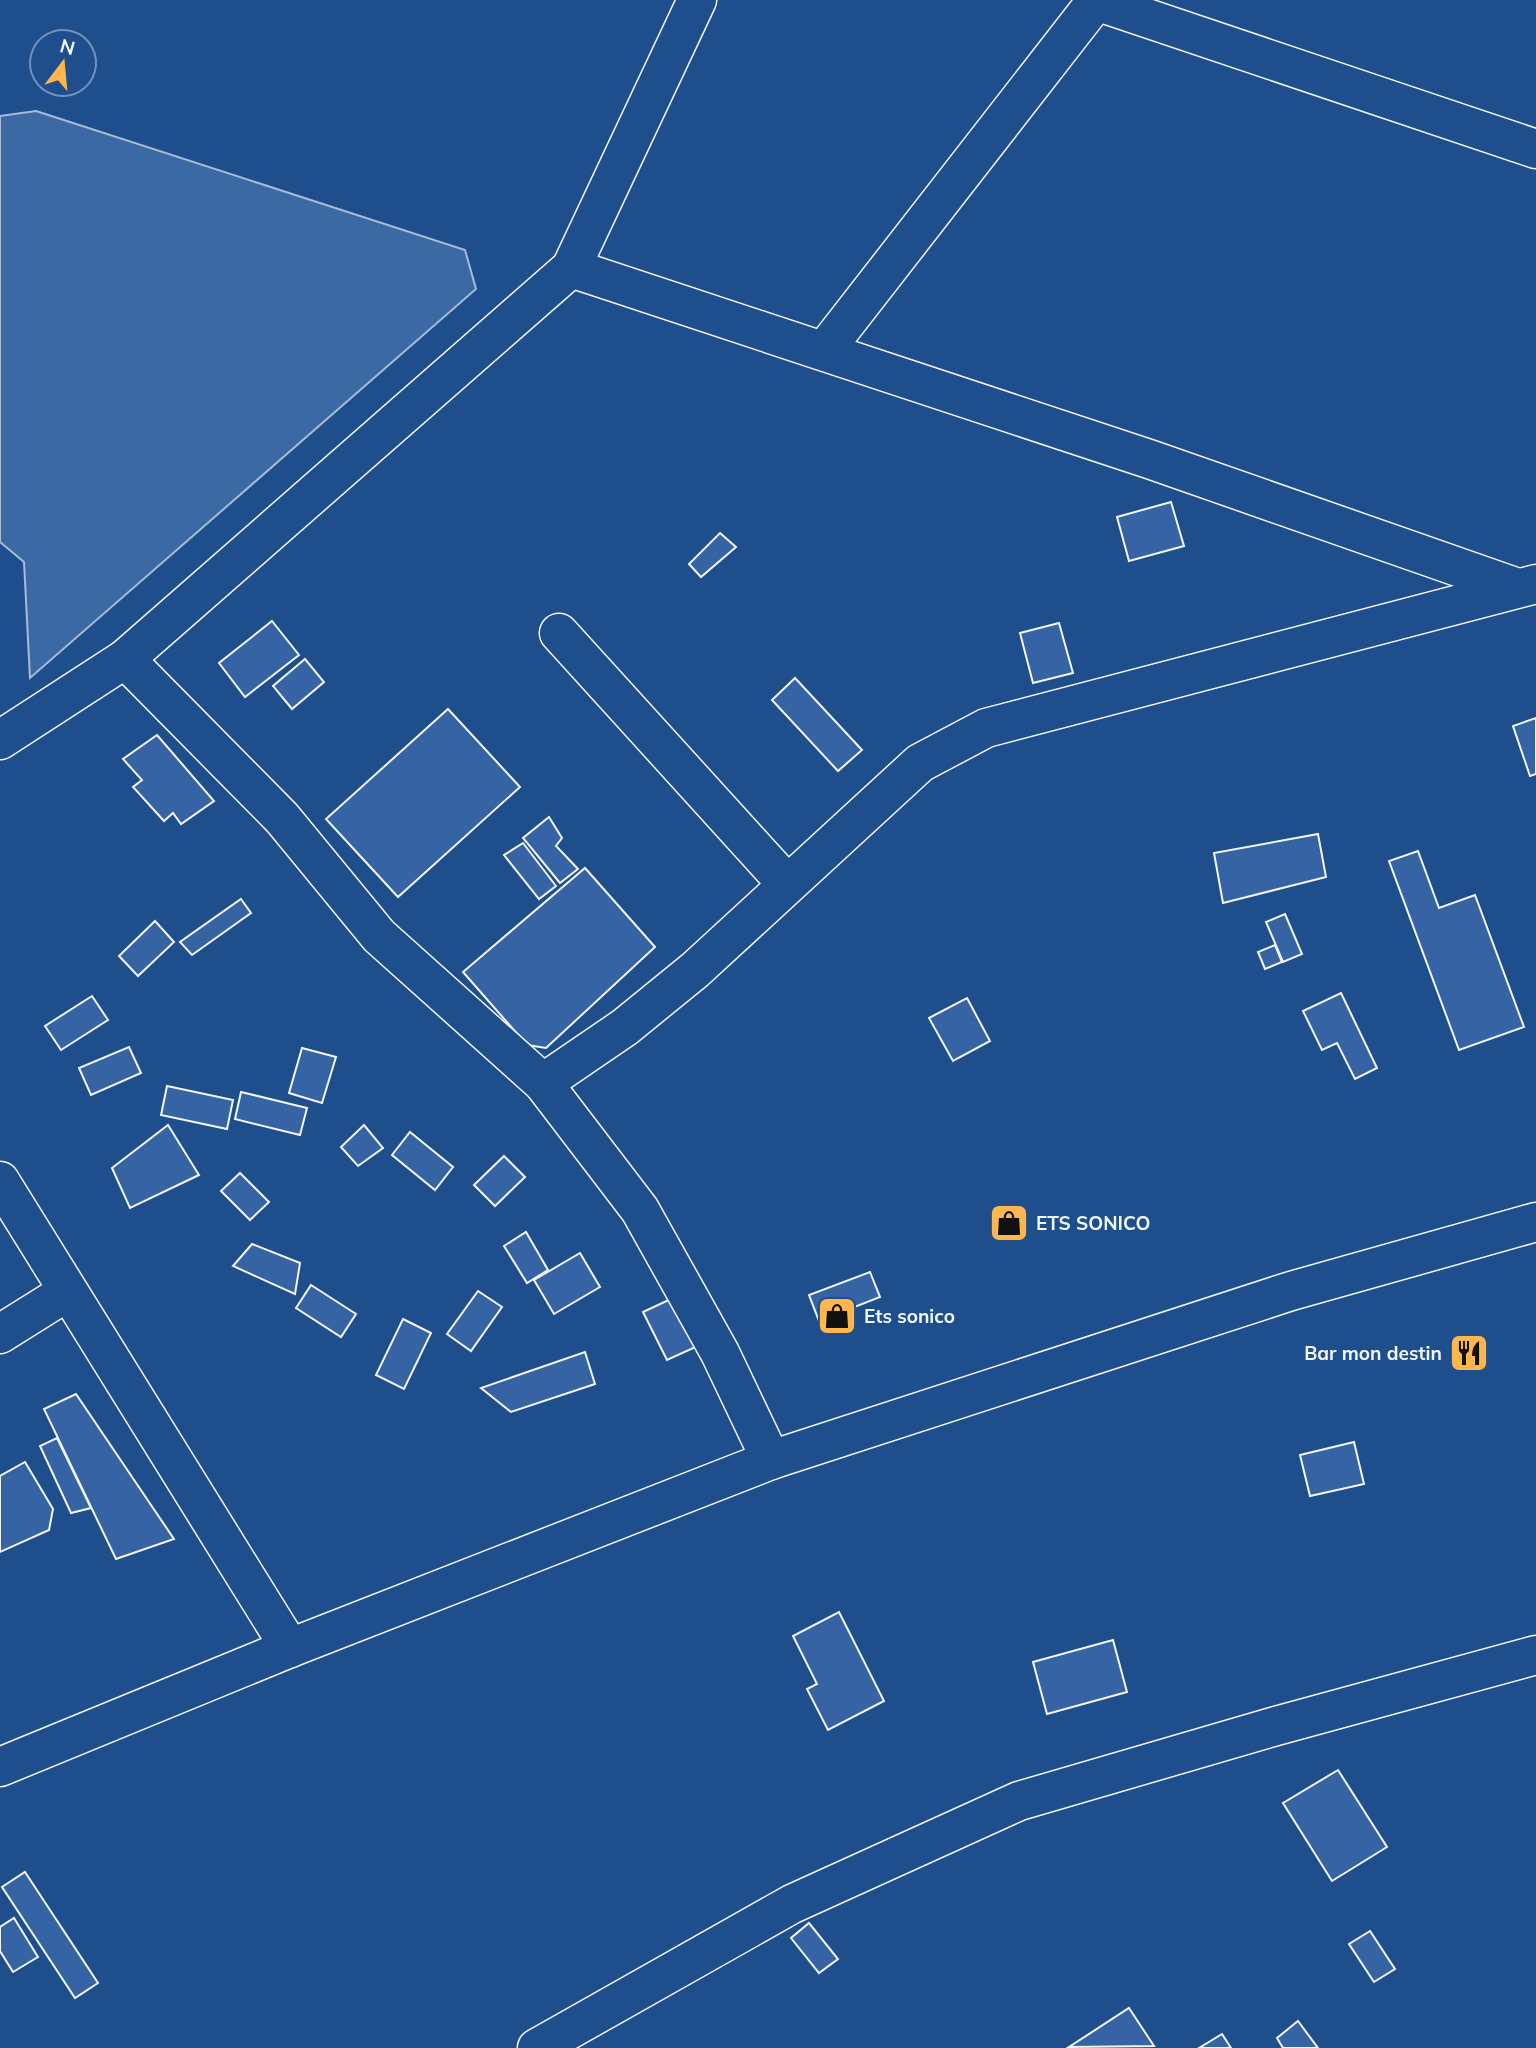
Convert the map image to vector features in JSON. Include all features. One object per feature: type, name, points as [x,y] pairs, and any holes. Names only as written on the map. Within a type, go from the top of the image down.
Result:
[{"type":"street","points":[[0,740],[125,659],[572,268],[697,0]]},
{"type":"street","points":[[824,351],[1097,1],[1536,149]]},
{"type":"street","points":[[572,268],[1527,586]]},
{"type":"street","points":[[543,1083],[625,1027],[695,970],[920,763],[986,728],[1527,586]]},
{"type":"street","points":[[559,633],[787,884]]},
{"type":"street","points":[[125,659],[282,818],[379,936],[543,1083],[640,1210],[719,1353],[771,1460]]},
{"type":"street","points":[[0,1181],[290,1648]]},
{"type":"street","points":[[0,1767],[290,1648],[771,1460],[1291,1291],[1536,1222]]},
{"type":"street","points":[[0,1334],[67,1292]]},
{"type":"street","points":[[560,2042],[792,1904],[1019,1801],[1276,1726],[1536,1655]]},
{"type":"water","points":[[36,111],[465,250],[476,289],[30,678],[24,562],[0,542],[0,116]]},
{"type":"building","points":[[1171,502],[1184,546],[1129,561],[1117,517]]},
{"type":"building","points":[[720,533],[736,547],[701,577],[689,564]]},
{"type":"building","points":[[272,621],[299,655],[245,697],[219,663]]},
{"type":"building","points":[[1059,623],[1073,673],[1033,683],[1020,633]]},
{"type":"building","points":[[305,659],[324,682],[292,709],[273,686]]},
{"type":"building","points":[[795,678],[862,750],[838,771],[772,700]]},
{"type":"building","points":[[448,709],[520,787],[398,897],[326,819]]},
{"type":"building","points":[[1536,718],[1536,774],[1530,776],[1513,726]]},
{"type":"building","points":[[157,735],[214,801],[181,824],[173,813],[164,821],[133,787],[142,780],[123,759]]},
{"type":"building","points":[[549,817],[562,838],[556,846],[578,869],[560,883],[523,838]]},
{"type":"building","points":[[1318,834],[1326,877],[1223,903],[1214,853]]},
{"type":"building","points":[[523,843],[556,886],[539,899],[504,855]]},
{"type":"building","points":[[1418,851],[1439,908],[1475,895],[1524,1027],[1459,1050],[1389,861]]},
{"type":"building","points":[[585,868],[655,947],[546,1048],[527,1045],[463,972]]},
{"type":"building","points":[[241,899],[251,913],[192,955],[180,942]]},
{"type":"building","points":[[1285,914],[1302,954],[1283,962],[1266,922]]},
{"type":"building","points":[[155,921],[174,942],[138,976],[119,956]]},
{"type":"building","points":[[1275,945],[1282,962],[1265,969],[1258,952]]},
{"type":"building","points":[[1341,993],[1377,1068],[1355,1079],[1337,1043],[1322,1050],[1303,1011]]},
{"type":"building","points":[[92,996],[108,1020],[61,1050],[45,1026]]},
{"type":"building","points":[[967,998],[990,1041],[953,1061],[929,1018]]},
{"type":"building","points":[[129,1047],[141,1073],[91,1095],[79,1068]]},
{"type":"building","points":[[302,1048],[336,1057],[322,1103],[289,1093]]},
{"type":"building","points":[[167,1086],[233,1100],[227,1129],[161,1115]]},
{"type":"building","points":[[241,1092],[307,1108],[300,1135],[235,1119]]},
{"type":"building","points":[[168,1125],[199,1175],[130,1208],[112,1168]]},
{"type":"building","points":[[364,1125],[383,1148],[358,1166],[341,1147]]},
{"type":"building","points":[[410,1132],[453,1167],[435,1190],[392,1155]]},
{"type":"building","points":[[504,1156],[525,1177],[495,1206],[474,1185]]},
{"type":"building","points":[[240,1173],[269,1202],[250,1220],[221,1191]]},
{"type":"building","points":[[526,1232],[548,1270],[527,1283],[504,1246]]},
{"type":"building","points":[[252,1244],[300,1263],[295,1294],[233,1266]]},
{"type":"building","points":[[580,1253],[600,1287],[554,1314],[534,1280]]},
{"type":"building","points":[[870,1272],[880,1297],[819,1321],[809,1295]]},
{"type":"building","points":[[311,1285],[356,1314],[341,1337],[296,1308]]},
{"type":"building","points":[[478,1291],[502,1307],[471,1351],[447,1334]]},
{"type":"building","points":[[677,1296],[700,1345],[667,1360],[643,1312]]},
{"type":"building","points":[[403,1319],[431,1333],[404,1389],[376,1375]]},
{"type":"building","points":[[585,1352],[595,1384],[511,1412],[481,1388]]},
{"type":"building","points":[[76,1394],[174,1539],[116,1559],[44,1409]]},
{"type":"building","points":[[57,1438],[91,1508],[71,1513],[40,1446]]},
{"type":"building","points":[[1354,1442],[1364,1484],[1310,1496],[1300,1455]]},
{"type":"building","points":[[25,1462],[53,1509],[49,1530],[0,1552],[0,1476]]},
{"type":"building","points":[[839,1612],[884,1701],[828,1730],[807,1689],[817,1684],[793,1636]]},
{"type":"building","points":[[1113,1640],[1127,1692],[1047,1714],[1033,1662]]},
{"type":"building","points":[[1338,1770],[1387,1847],[1332,1881],[1283,1803]]},
{"type":"building","points":[[25,1872],[98,1983],[75,1998],[2,1887]]},
{"type":"building","points":[[14,1918],[38,1957],[13,1972],[0,1951],[0,1927]]},
{"type":"building","points":[[809,1923],[838,1959],[819,1973],[791,1938]]},
{"type":"building","points":[[1370,1931],[1395,1969],[1374,1982],[1349,1944]]},
{"type":"building","points":[[1129,2008],[1154,2046],[1069,2047]]},
{"type":"building","points":[[1298,2021],[1318,2048],[1283,2048],[1277,2038]]},
{"type":"building","points":[[1222,2034],[1231,2048],[1199,2048]]},
{"type":"place","name":"ETS SONICO","points":[[1009,1223]]},
{"type":"place","name":"Ets sonico","points":[[837,1316]]},
{"type":"place","name":"Bar mon destin","points":[[1469,1353]]}]
